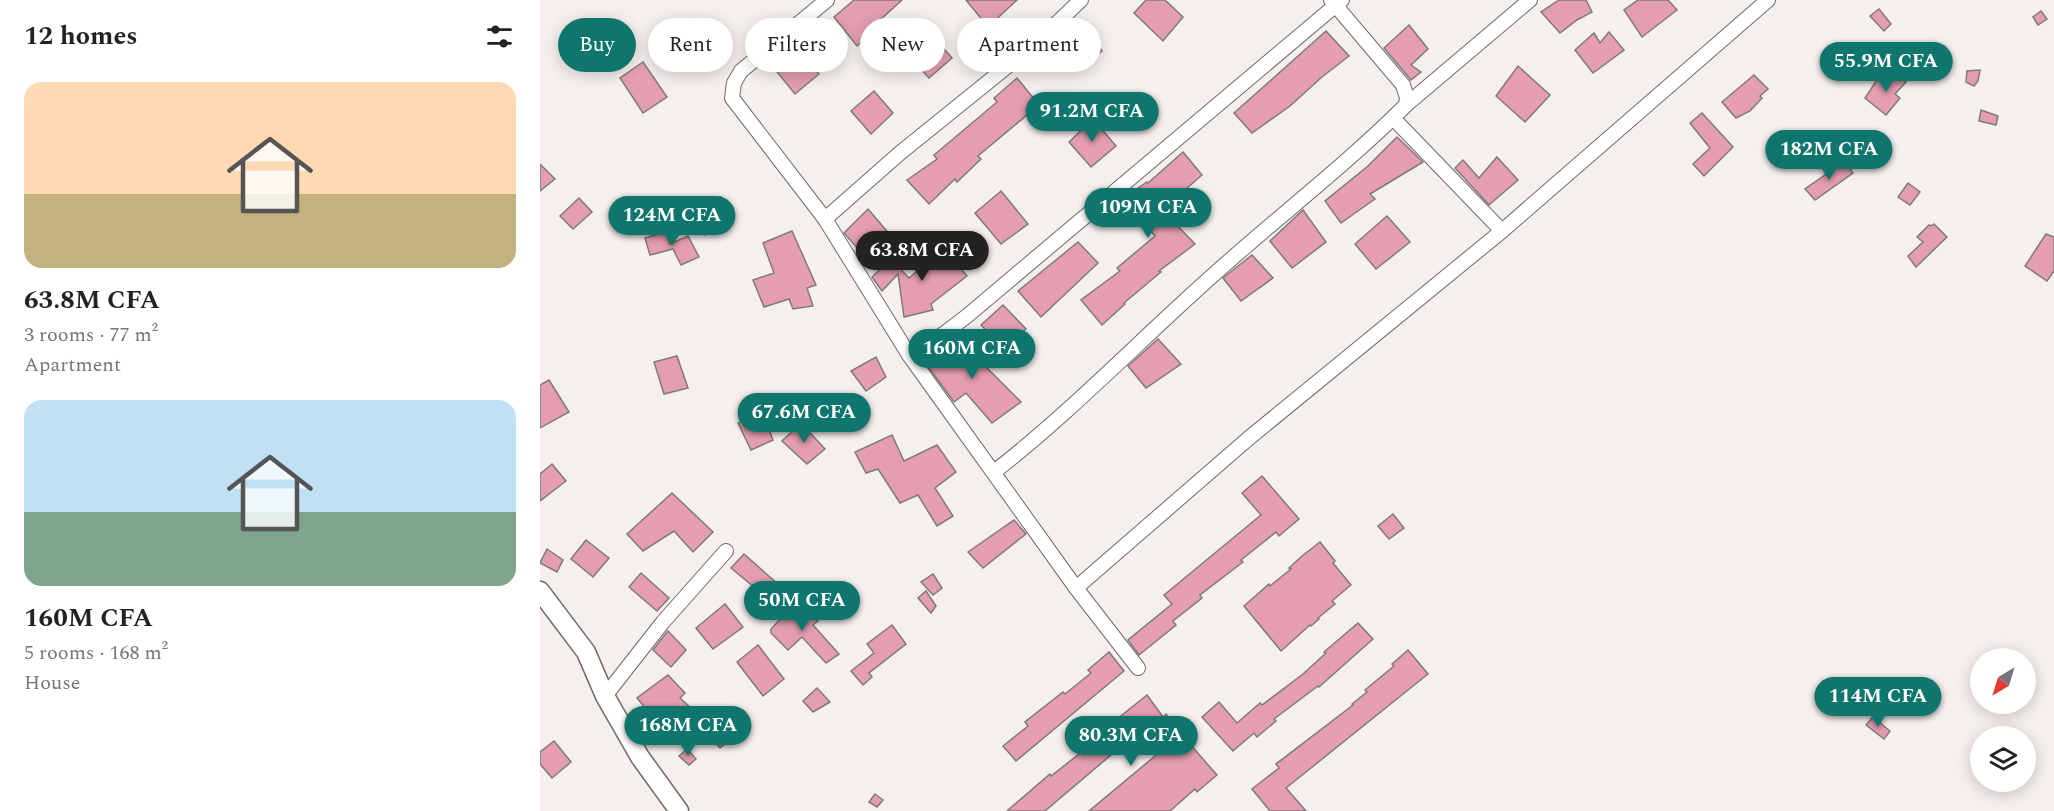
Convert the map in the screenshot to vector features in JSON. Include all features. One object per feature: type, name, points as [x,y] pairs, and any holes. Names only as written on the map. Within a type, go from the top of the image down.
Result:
[{"type":"street","points":[[827,0],[741,71],[734,83],[732,98],[825,219],[909,355],[1076,588],[1138,668]]},
{"type":"street","points":[[825,219],[900,153],[1035,44],[1081,0]]},
{"type":"street","points":[[994,472],[1070,410],[1139,342],[1213,275],[1406,105],[1530,0]]},
{"type":"street","points":[[1076,588],[1249,438],[1502,231],[1768,0]]},
{"type":"street","points":[[909,355],[942,335],[967,316],[1336,2],[1402,85],[1407,98],[1406,105]]},
{"type":"street","points":[[1393,118],[1502,231]]},
{"type":"street","points":[[606,696],[663,622],[726,552]]},
{"type":"street","points":[[540,591],[586,652],[606,696],[640,757],[679,811]]},
{"type":"building","points":[[854,0],[902,0],[882,18],[860,18],[860,43],[857,46],[848,35],[848,18],[834,17]]},
{"type":"building","points":[[966,0],[1017,0],[998,18],[981,18]]},
{"type":"building","points":[[1146,0],[1165,0],[1183,17],[1163,41],[1134,13]]},
{"type":"building","points":[[1559,0],[1586,0],[1592,12],[1560,33],[1541,12]]},
{"type":"building","points":[[1638,0],[1668,0],[1677,10],[1642,37],[1624,10]]},
{"type":"building","points":[[1879,9],[1891,24],[1884,31],[1870,16]]},
{"type":"building","points":[[2041,11],[2047,19],[2038,25],[2033,17]]},
{"type":"building","points":[[1409,25],[1428,49],[1411,65],[1421,72],[1411,80],[1384,48]]},
{"type":"building","points":[[1326,31],[1349,56],[1290,106],[1252,133],[1234,113]]},
{"type":"building","points":[[1609,32],[1624,50],[1593,73],[1575,50],[1594,33],[1600,43]]},
{"type":"building","points":[[945,50],[952,58],[945,64]]},
{"type":"building","points":[[643,62],[667,97],[643,113],[620,78],[629,72],[636,72],[636,67]]},
{"type":"building","points":[[1518,66],[1550,95],[1525,122],[1496,96]]},
{"type":"building","points":[[1980,70],[1978,81],[1974,86],[1966,82],[1967,71]]},
{"type":"building","points":[[1893,71],[1906,82],[1895,94],[1900,98],[1886,115],[1865,98],[1878,78],[1883,82]]},
{"type":"building","points":[[777,72],[817,72],[819,74],[795,94]]},
{"type":"building","points":[[924,72],[936,72],[929,78]]},
{"type":"building","points":[[1754,75],[1768,89],[1750,111],[1736,118],[1722,102]]},
{"type":"building","points":[[1017,78],[1039,105],[978,156],[981,159],[957,182],[955,179],[929,204],[907,180],[937,159],[934,155],[997,102],[994,98]]},
{"type":"building","points":[[874,91],[893,113],[871,134],[851,111]]},
{"type":"building","points":[[1981,110],[1998,116],[1996,125],[1979,121]]},
{"type":"building","points":[[1702,113],[1733,147],[1704,176],[1693,164],[1710,148],[1690,123]]},
{"type":"building","points":[[1093,119],[1116,146],[1091,167],[1069,142]]},
{"type":"building","points":[[1397,137],[1423,162],[1370,194],[1375,199],[1341,223],[1325,201],[1368,166]]},
{"type":"building","points":[[1183,152],[1202,175],[1162,210],[1195,244],[1159,271],[1161,272],[1102,325],[1081,300],[1120,271],[1117,268],[1155,236],[1124,198],[1148,183]]},
{"type":"building","points":[[1497,157],[1518,180],[1489,205],[1455,168],[1463,160],[1479,178]]},
{"type":"building","points":[[1845,161],[1853,173],[1815,200],[1805,189]]},
{"type":"building","points":[[540,164],[555,179],[540,191]]},
{"type":"building","points":[[1908,183],[1920,192],[1910,205],[1898,197]]},
{"type":"building","points":[[1001,191],[1028,224],[1001,244],[975,213]]},
{"type":"building","points":[[721,197],[733,222],[705,235],[693,207]]},
{"type":"building","points":[[579,198],[592,212],[573,229],[560,216]]},
{"type":"building","points":[[868,209],[891,236],[865,257],[844,233]]},
{"type":"building","points":[[1303,210],[1326,242],[1292,268],[1270,241]]},
{"type":"building","points":[[1387,216],[1410,242],[1376,269],[1355,244]]},
{"type":"building","points":[[1934,224],[1947,237],[1916,267],[1908,256],[1923,242],[1917,237],[1929,225]]},
{"type":"building","points":[[792,231],[816,285],[807,288],[813,306],[793,309],[789,299],[764,307],[753,280],[774,273],[763,243]]},
{"type":"building","points":[[665,232],[670,244],[688,236],[699,257],[681,265],[673,249],[650,255],[645,238]]},
{"type":"building","points":[[2046,234],[2054,237],[2054,271],[2047,281],[2025,266]]},
{"type":"building","points":[[1078,242],[1098,263],[1041,317],[1018,291]]},
{"type":"building","points":[[944,249],[967,276],[931,304],[933,310],[904,317],[898,274],[882,291],[872,277],[891,259],[909,278]]},
{"type":"building","points":[[1252,255],[1273,278],[1241,301],[1223,278]]},
{"type":"building","points":[[1003,305],[1026,329],[1003,348],[981,325]]},
{"type":"building","points":[[965,336],[988,360],[983,364],[1021,402],[992,423],[966,393],[954,402],[927,365],[934,357],[936,359]]},
{"type":"building","points":[[1158,339],[1181,364],[1146,388],[1128,366]]},
{"type":"building","points":[[677,356],[688,388],[664,394],[654,362]]},
{"type":"building","points":[[876,357],[886,377],[866,391],[851,371]]},
{"type":"building","points":[[549,380],[569,412],[540,428],[540,385]]},
{"type":"building","points":[[762,411],[773,440],[751,450],[738,423]]},
{"type":"building","points":[[801,423],[825,449],[807,464],[782,441]]},
{"type":"building","points":[[892,435],[904,461],[937,445],[956,472],[935,488],[953,516],[937,526],[918,495],[900,503],[878,469],[866,473],[855,452]]},
{"type":"building","points":[[552,464],[566,481],[540,501],[540,474]]},
{"type":"building","points":[[1262,476],[1299,519],[1279,536],[1276,532],[1241,560],[1243,562],[1200,595],[1202,598],[1173,621],[1176,625],[1139,655],[1128,640],[1172,604],[1164,595],[1261,515],[1242,493]]},
{"type":"building","points":[[672,493],[713,532],[693,552],[674,531],[643,551],[627,534]]},
{"type":"building","points":[[1393,514],[1404,528],[1389,539],[1378,526]]},
{"type":"building","points":[[1014,520],[1026,534],[983,568],[968,552]]},
{"type":"building","points":[[586,540],[609,558],[593,577],[571,559]]},
{"type":"building","points":[[1320,542],[1351,585],[1332,601],[1335,604],[1281,651],[1244,606],[1269,584],[1270,586],[1291,569],[1289,568]]},
{"type":"building","points":[[547,549],[563,560],[557,572],[540,563]]},
{"type":"building","points":[[744,554],[779,585],[767,598],[731,568]]},
{"type":"building","points":[[641,573],[669,598],[657,611],[629,587]]},
{"type":"building","points":[[933,574],[942,588],[933,595],[921,582]]},
{"type":"building","points":[[926,591],[936,606],[931,613],[918,598]]},
{"type":"building","points":[[796,602],[818,621],[813,625],[839,654],[826,663],[802,637],[788,650],[771,633],[771,629]]},
{"type":"building","points":[[725,604],[743,627],[713,649],[696,628]]},
{"type":"building","points":[[1358,623],[1373,639],[1319,687],[1274,719],[1276,721],[1257,737],[1254,733],[1233,751],[1202,717],[1219,702],[1237,723],[1260,703],[1262,705],[1303,674],[1326,653],[1324,652]]},
{"type":"building","points":[[892,625],[906,644],[869,673],[872,677],[863,685],[851,671],[874,653],[867,644]]},
{"type":"building","points":[[668,631],[686,650],[671,667],[653,650]]},
{"type":"building","points":[[758,645],[784,679],[763,696],[737,662]]},
{"type":"building","points":[[1408,650],[1428,674],[1286,788],[1306,811],[1270,811],[1252,789],[1279,768],[1276,764],[1353,705],[1367,692],[1365,690],[1394,666],[1392,664]]},
{"type":"building","points":[[1109,652],[1124,671],[1016,761],[1003,746],[1028,726],[1025,722],[1091,673],[1088,670]]},
{"type":"building","points":[[668,675],[685,693],[680,698],[691,708],[669,726],[663,717],[645,734],[638,725],[650,714],[637,698]]},
{"type":"building","points":[[817,688],[830,702],[813,712],[803,701]]},
{"type":"building","points":[[1147,695],[1163,717],[1166,714],[1217,775],[1197,792],[1195,789],[1170,811],[1089,811],[1161,751],[1145,731],[1121,752],[1118,749],[1045,811],[1007,811],[1050,774],[1051,776],[1079,754],[1104,733],[1102,731]]},
{"type":"building","points":[[706,707],[731,739],[720,748],[695,717]]},
{"type":"building","points":[[1873,717],[1890,731],[1884,739],[1866,725]]},
{"type":"building","points":[[554,741],[571,762],[552,778],[540,764],[540,752]]},
{"type":"building","points":[[687,749],[696,759],[689,765],[679,756]]},
{"type":"building","points":[[875,794],[883,800],[877,807],[869,802]]}]
